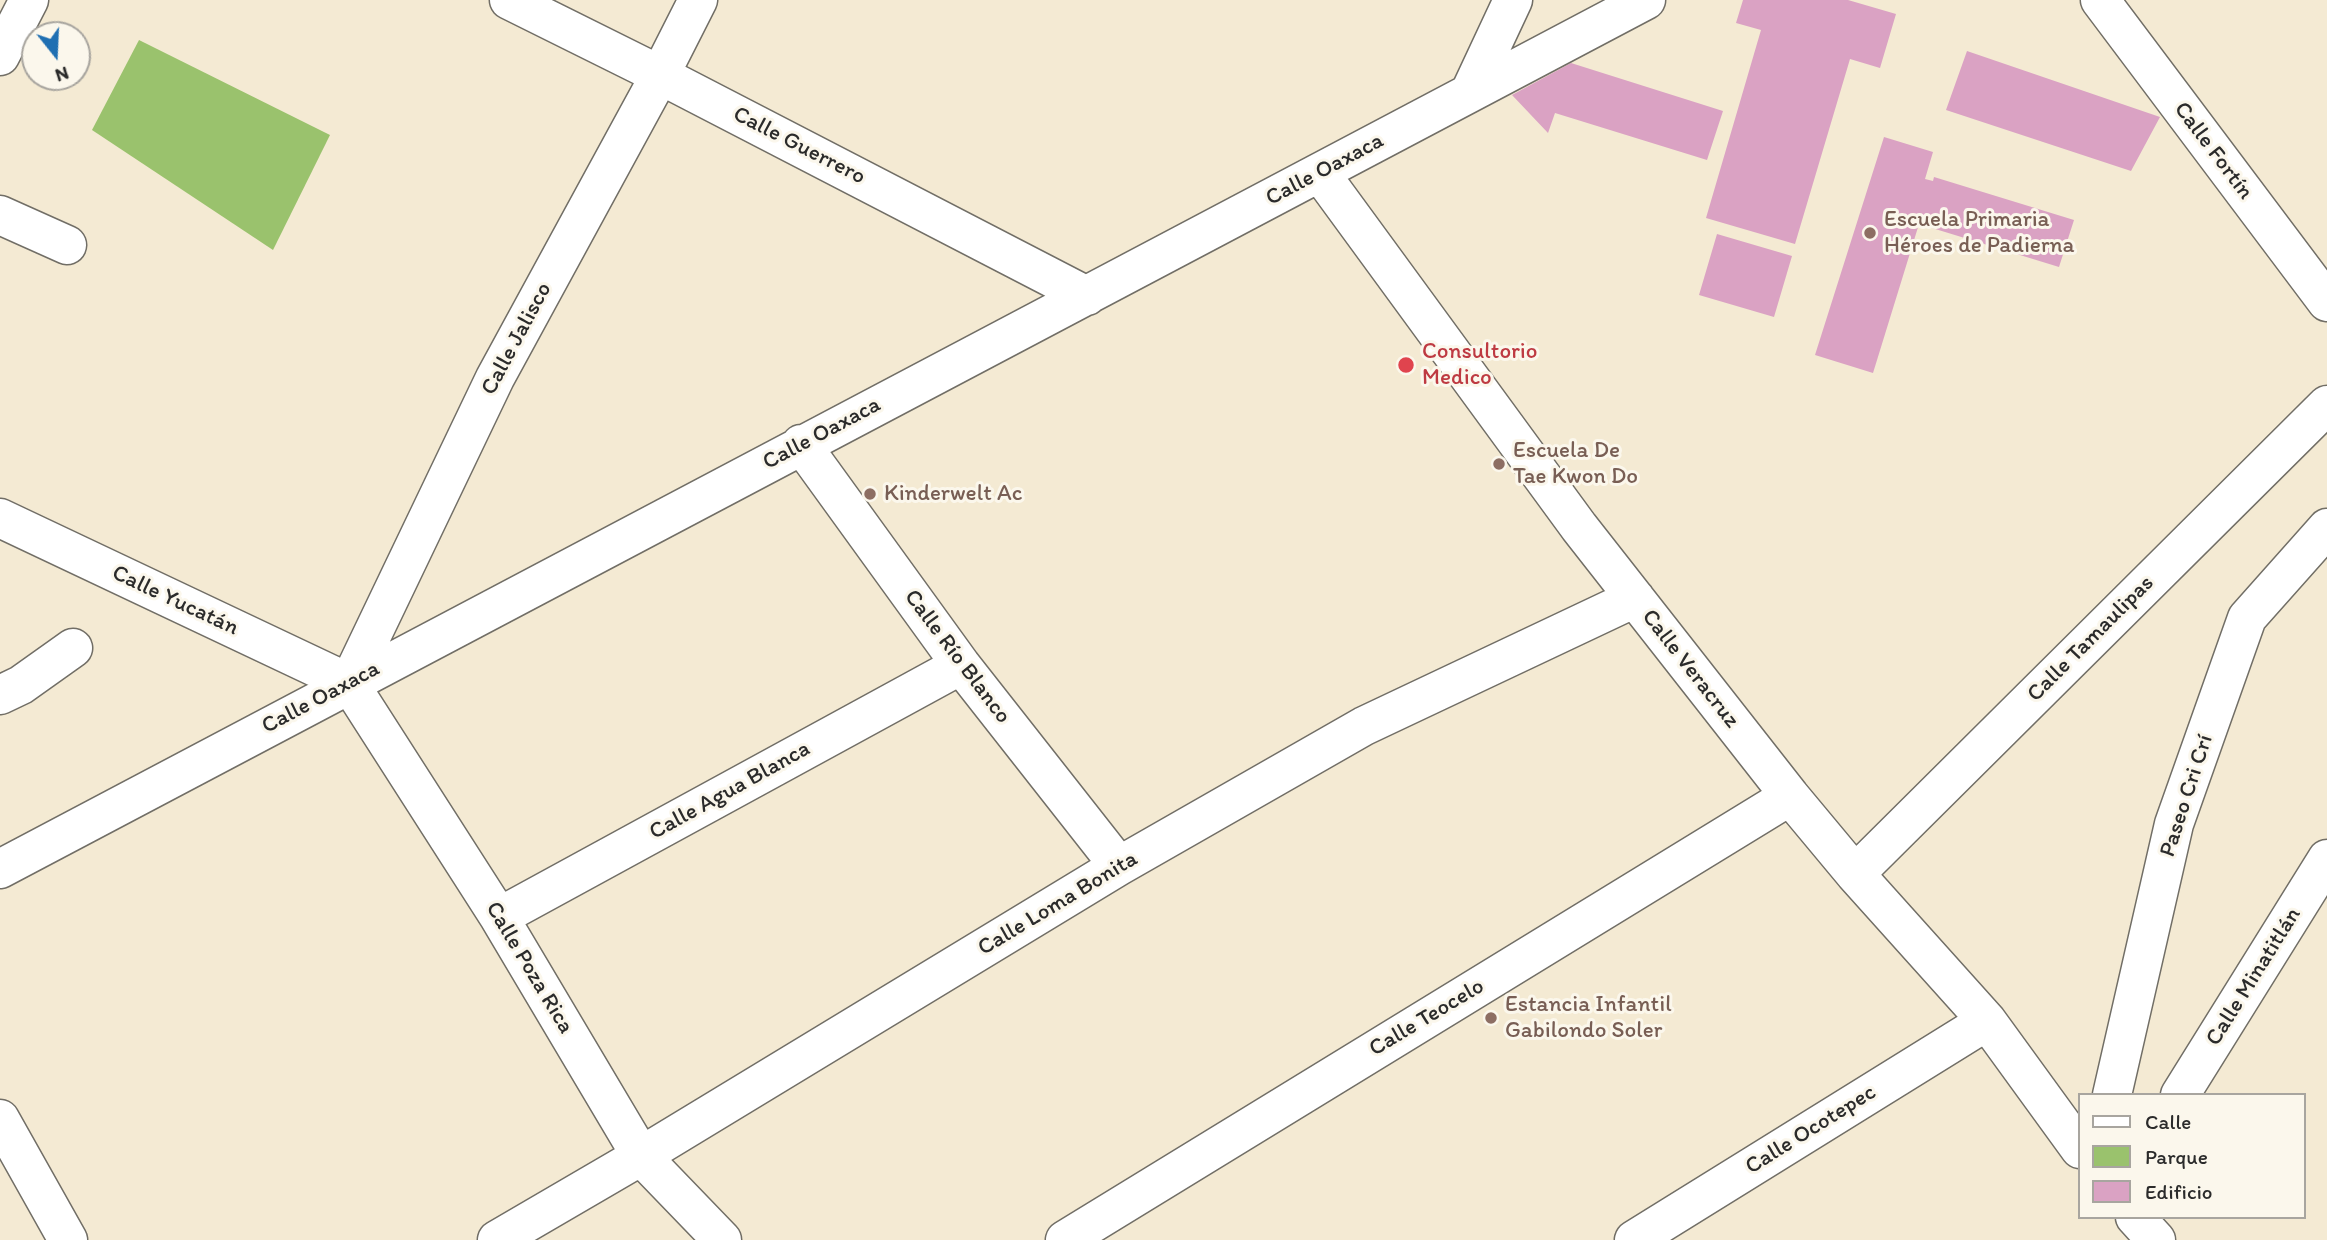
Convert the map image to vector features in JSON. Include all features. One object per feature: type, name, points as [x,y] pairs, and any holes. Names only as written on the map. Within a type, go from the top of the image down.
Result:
[{"type":"street","points":[[0,56],[29,0]]},
{"type":"street","name":"Calle Guerrero","points":[[509,0],[1087,296]]},
{"type":"street","name":"Calle Jalisco","points":[[349,683],[495,378],[698,0]]},
{"type":"street","points":[[1470,92],[1513,0]]},
{"type":"street","name":"Calle Oaxaca","points":[[0,869],[1646,0]]},
{"type":"street","name":"Calle Fortín","points":[[2100,0],[2327,302]]},
{"type":"street","name":"Calle Veracruz","points":[[1320,173],[1578,527],[1790,796],[1855,874],[1987,1021],[2078,1146]]},
{"type":"street","points":[[0,215],[67,245]]},
{"type":"street","name":"Calle Tamaulipas","points":[[1855,874],[2327,405]]},
{"type":"street","name":"Calle Río Blanco","points":[[802,444],[961,665],[1119,866]]},
{"type":"street","name":"Calle Yucatán","points":[[0,518],[349,683]]},
{"type":"street","name":"Paseo Cri Crí","points":[[2112,1093],[2175,824],[2247,618],[2327,528]]},
{"type":"street","name":"Calle Loma Bonita","points":[[497,1240],[641,1156],[1119,866],[1364,726],[1635,598]]},
{"type":"street","points":[[0,695],[21,685],[73,648]]},
{"type":"street","name":"Calle Agua Blanca","points":[[499,917],[961,665]]},
{"type":"street","name":"Calle Poza Rica","points":[[349,683],[499,917],[641,1156],[722,1240]]},
{"type":"street","name":"Calle Teocelo","points":[[1065,1240],[1790,796]]},
{"type":"street","name":"Calle Minatitlán","points":[[2181,1093],[2327,859]]},
{"type":"street","name":"Calle Ocotepec","points":[[1634,1240],[1987,1021]]},
{"type":"street","points":[[0,1119],[68,1240]]},
{"type":"street","points":[[2137,1219],[2156,1240]]},
{"type":"green space","points":[[139,40],[330,135],[273,250],[92,130]]},
{"type":"building","points":[[1743,0],[1848,0],[1896,14],[1880,68],[1850,59],[1795,244],[1706,218],[1761,30],[1736,23]]},
{"type":"building","points":[[1967,51],[2160,117],[2131,171],[1946,110]]},
{"type":"building","points":[[1571,63],[1723,111],[1707,160],[1555,113],[1548,133],[1512,95]]},
{"type":"building","points":[[1884,137],[1933,152],[1925,179],[1933,181],[1934,177],[2074,220],[2059,267],[1919,224],[1873,373],[1815,355]]},
{"type":"building","points":[[1717,234],[1792,256],[1774,317],[1699,295]]},
{"type":"place","name":"Escuela Primaria Héroes de Padierna","points":[[1870,233]]},
{"type":"place","name":"Consultorio Medico","points":[[1406,365]]},
{"type":"place","name":"Escuela De Tae Kwon Do","points":[[1499,464]]},
{"type":"place","name":"Kinderwelt Ac","points":[[870,494]]},
{"type":"place","name":"Estancia Infantil Gabilondo Soler","points":[[1491,1018]]}]
